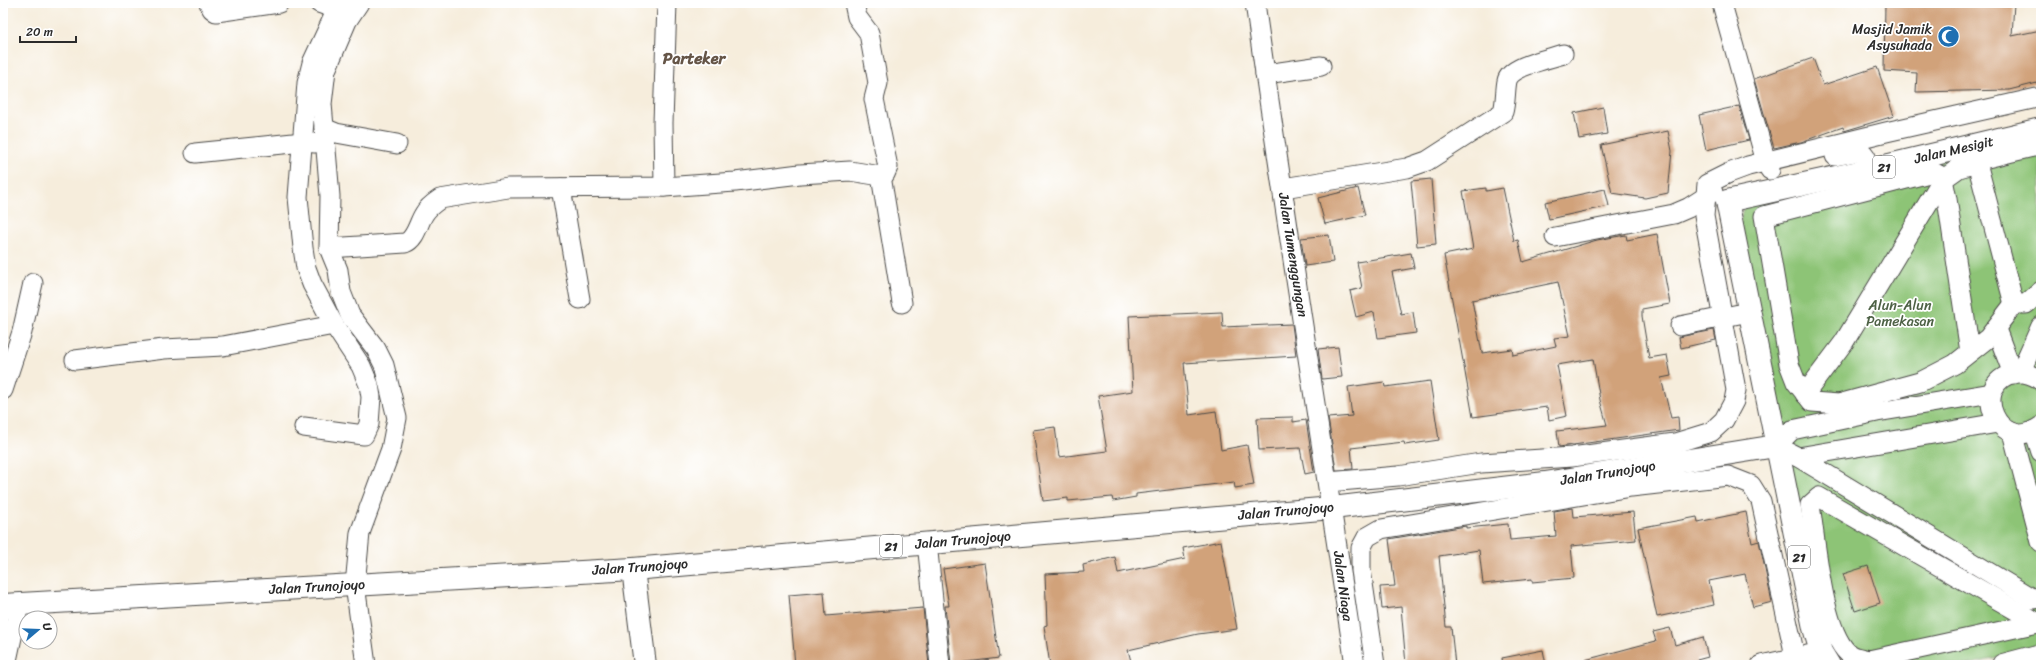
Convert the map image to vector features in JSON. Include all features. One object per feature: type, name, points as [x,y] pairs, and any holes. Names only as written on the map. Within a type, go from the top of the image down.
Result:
[{"type":"main road","name":"Jalan Mesigit","points":[[1719,193],[1868,170],[2041,129]]},
{"type":"main road","name":"21","points":[[1719,193],[1749,312],[1776,446],[1825,658]]},
{"type":"main road","name":"Jalan Trunojoyo","points":[[11,605],[633,569],[1332,508],[1545,483],[1776,446]]},
{"type":"main road","points":[[633,569],[645,665]]},
{"type":"main road","points":[[2003,665],[2041,655]]},
{"type":"street","points":[[210,3],[212,9],[216,12],[279,3]]},
{"type":"street","points":[[359,3],[347,21],[334,33],[312,63],[307,82],[316,140],[330,196],[330,248],[338,270],[341,292],[350,315],[376,349],[384,365],[397,418],[391,446],[360,533],[355,585],[366,665]]},
{"type":"street","points":[[664,186],[663,123],[667,3]]},
{"type":"street","points":[[330,248],[406,243],[410,241],[424,213],[431,204],[440,199],[508,188],[664,186],[735,182],[800,174],[850,171],[881,176],[887,171],[888,167],[874,99],[878,83],[869,32],[857,17],[854,3]]},
{"type":"street","name":"Jalan Tumenggungan","points":[[1255,3],[1332,508]]},
{"type":"street","points":[[1722,4],[1768,166]]},
{"type":"street","points":[[332,5],[334,33],[326,70],[316,140],[298,196],[306,268],[312,284],[334,325],[361,366],[369,385],[371,397],[369,424],[364,435]]},
{"type":"street","points":[[1283,188],[1407,168],[1427,161],[1502,112],[1506,103],[1507,80],[1514,70],[1562,54]]},
{"type":"street","points":[[1265,74],[1321,66]]},
{"type":"street","points":[[1555,237],[1674,214],[1719,193],[1768,166],[2041,97]]},
{"type":"street","points":[[195,153],[316,140],[336,133],[397,144]]},
{"type":"street","points":[[1805,394],[1844,342],[1942,180],[1959,168],[1977,163],[1983,159],[2041,145]]},
{"type":"street","points":[[1768,166],[1858,152],[1866,157],[1868,170]]},
{"type":"street","points":[[1977,163],[2014,304]]},
{"type":"street","points":[[1970,352],[1947,199],[1942,180],[1939,175],[1932,172],[1764,216],[1789,364],[1796,382],[1812,402],[1839,404],[1920,382],[1955,364],[1988,338],[2014,304]]},
{"type":"street","points":[[881,176],[902,303]]},
{"type":"street","points":[[561,188],[580,299]]},
{"type":"street","points":[[1328,482],[1391,477],[1481,463],[1572,457],[1675,443],[1711,432],[1724,420],[1734,401],[1736,390],[1704,216],[1719,193]]},
{"type":"street","points":[[3,390],[22,332],[33,283]]},
{"type":"street","points":[[2014,304],[2026,304],[2041,291]]},
{"type":"street","points":[[1680,326],[1749,312]]},
{"type":"street","points":[[75,360],[164,349],[223,346],[334,325]]},
{"type":"street","points":[[2017,373],[2041,326]]},
{"type":"street","points":[[1996,329],[2017,373]]},
{"type":"street","points":[[2041,381],[2030,374],[2017,373],[2004,378],[1992,393],[1992,409],[2005,428],[2041,542]]},
{"type":"street","points":[[1992,393],[1877,412],[1792,430],[1776,446],[1798,457],[2033,599],[2041,598]]},
{"type":"street","points":[[304,427],[364,435],[391,446]]},
{"type":"street","points":[[1798,457],[2005,428],[2023,433],[2038,428],[2041,452]]},
{"type":"street","points":[[1375,665],[1361,570],[1361,548],[1367,537],[1380,529],[1631,487],[1728,476],[1751,485],[1761,501],[1796,661]]},
{"type":"street","points":[[1819,497],[2040,622],[1869,660],[1850,655],[1843,647],[1827,615],[1810,505],[1819,497]]},
{"type":"street","name":"Jalan Niaga","points":[[1332,508],[1355,665]]},
{"type":"street","points":[[927,543],[940,665]]},
{"type":"street","points":[[6,665],[11,605]]},
{"type":"street","points":[[1761,665],[1825,658]]},
{"type":"green space","name":"Alun-Alun Pamekasan","points":[[2041,134],[2041,648],[1967,665],[1847,665],[1822,623],[1739,228],[1744,202]]},
{"type":"building","name":"Masjid Jamik Asysuhada","points":[[1885,3],[2014,3],[2012,36],[2041,30],[2041,82],[2009,90],[1916,92],[1917,73],[1884,71]]},
{"type":"building","points":[[1813,58],[1823,85],[1877,67],[1894,116],[1844,131],[1843,127],[1801,142],[1774,148],[1754,79]]},
{"type":"building","points":[[1739,106],[1749,140],[1706,150],[1699,115]]},
{"type":"building","points":[[1603,107],[1607,134],[1579,139],[1574,113]]},
{"type":"building","points":[[1668,131],[1672,151],[1668,193],[1645,198],[1612,193],[1601,145]]},
{"type":"building","points":[[1431,179],[1436,244],[1417,246],[1411,181]]},
{"type":"building","points":[[1358,188],[1365,215],[1325,224],[1318,198]]},
{"type":"building","points":[[1486,188],[1486,191],[1503,188],[1514,241],[1518,240],[1523,262],[1597,240],[1626,235],[1627,240],[1657,234],[1670,304],[1642,309],[1642,316],[1649,358],[1667,355],[1671,376],[1661,378],[1671,418],[1678,417],[1679,430],[1559,447],[1557,431],[1607,425],[1600,400],[1593,359],[1557,365],[1567,416],[1549,420],[1547,407],[1473,417],[1444,255],[1473,249],[1463,191]],"holes":[[[1558,282],[1570,336],[1554,338],[1556,346],[1513,355],[1512,349],[1482,353],[1472,300]]]},
{"type":"building","points":[[1605,189],[1609,206],[1549,219],[1545,202]]},
{"type":"building","points":[[1329,235],[1333,262],[1305,266],[1301,238]]},
{"type":"building","points":[[1411,253],[1414,268],[1392,272],[1401,314],[1413,312],[1416,333],[1378,338],[1374,312],[1356,317],[1350,291],[1362,288],[1357,262]]},
{"type":"building","points":[[1222,312],[1223,327],[1292,324],[1296,356],[1184,363],[1189,415],[1216,411],[1221,450],[1247,445],[1254,485],[1235,488],[1234,482],[1136,494],[1136,497],[1113,501],[1112,497],[1068,501],[1068,498],[1043,501],[1033,430],[1055,427],[1059,457],[1107,451],[1098,396],[1133,391],[1129,316]]},
{"type":"building","points":[[1714,330],[1716,340],[1681,348],[1679,337]]},
{"type":"building","points":[[1338,347],[1342,377],[1322,379],[1318,349]]},
{"type":"building","points":[[1430,381],[1439,440],[1405,445],[1404,442],[1351,448],[1353,469],[1336,470],[1328,418],[1352,416],[1348,387],[1384,382],[1385,387]]},
{"type":"building","points":[[1293,417],[1293,422],[1306,420],[1314,472],[1305,474],[1300,448],[1259,450],[1257,418]]},
{"type":"building","points":[[1573,508],[1574,517],[1633,512],[1636,540],[1571,546],[1574,578],[1532,582],[1532,579],[1483,584],[1479,550],[1439,556],[1446,627],[1451,627],[1455,665],[1406,665],[1401,607],[1382,609],[1380,587],[1395,586],[1389,539],[1466,526],[1466,528],[1508,524],[1510,540],[1556,536],[1554,511]]},
{"type":"building","points":[[1746,512],[1752,543],[1759,541],[1772,602],[1753,607],[1745,574],[1709,581],[1714,605],[1657,617],[1638,528],[1697,517],[1698,522]]},
{"type":"building","points":[[1221,541],[1237,629],[1198,634],[1128,650],[1132,665],[1050,665],[1044,626],[1047,625],[1045,574],[1084,572],[1083,565],[1115,557],[1118,573],[1185,559],[1183,548]]},
{"type":"building","points":[[985,563],[999,658],[951,664],[945,606],[949,606],[943,569]]},
{"type":"building","points":[[1868,566],[1880,603],[1855,611],[1843,574]]},
{"type":"building","points":[[824,592],[826,616],[923,608],[929,665],[795,665],[789,595]]},
{"type":"building","points":[[1670,628],[1675,645],[1703,637],[1708,657],[1697,660],[1698,665],[1585,665],[1585,660],[1656,641],[1653,632]]},
{"type":"building","points":[[1543,650],[1546,665],[1503,665],[1502,658]]},
{"type":"place","name":"Masjid Jamik Asysuhada","points":[[1948,37]]},
{"type":"district","name":"Parteker","points":[[694,58]]}]
